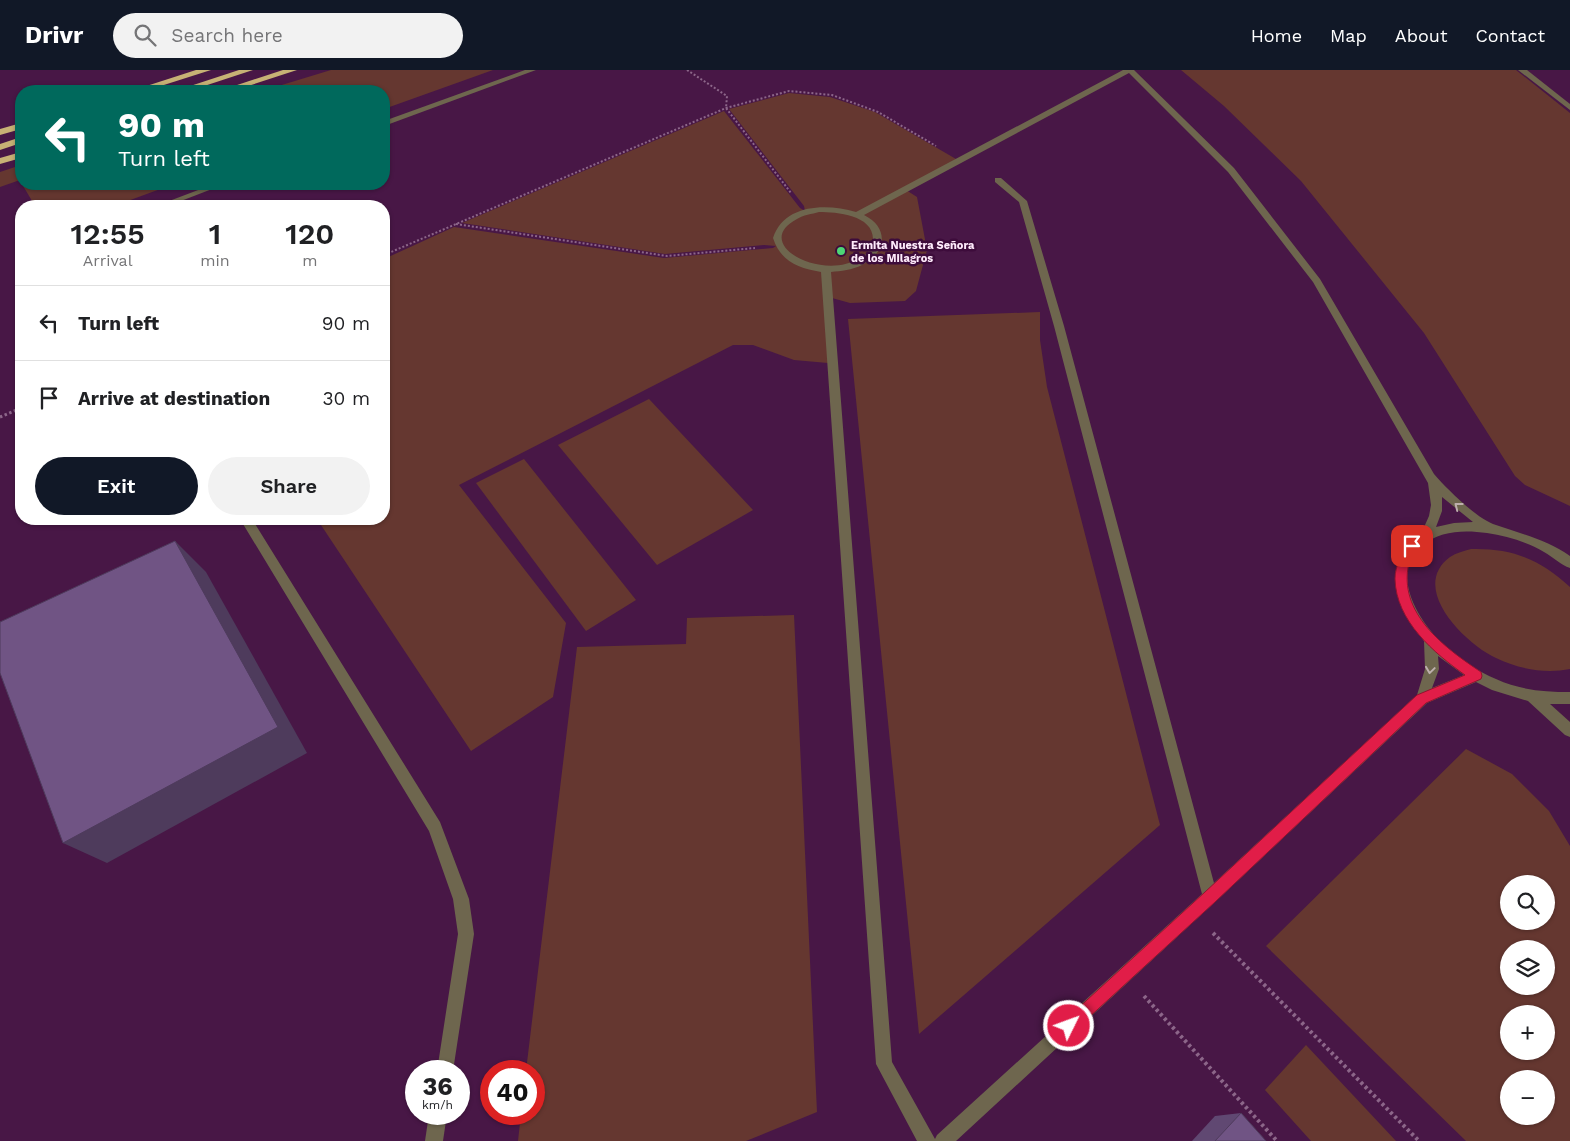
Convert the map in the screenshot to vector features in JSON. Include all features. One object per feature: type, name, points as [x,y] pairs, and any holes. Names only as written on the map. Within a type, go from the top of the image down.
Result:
[{"type":"highway","points":[[156,85],[206,70]]},
{"type":"highway","points":[[199,85],[248,70]]},
{"type":"highway","points":[[243,85],[292,70]]},
{"type":"highway","points":[[0,132],[15,128]]},
{"type":"highway","points":[[0,147],[15,142]]},
{"type":"highway","points":[[0,161],[15,157]]},
{"type":"street","points":[[390,122],[532,70]]},
{"type":"street","points":[[857,215],[1129,70],[1231,170],[1316,281],[1430,477],[1457,506],[1491,529]]},
{"type":"street","points":[[1522,70],[1570,108]]},
{"type":"street","points":[[998,180],[1023,201],[1059,326],[1210,897]]},
{"type":"street","points":[[177,200],[204,190]]},
{"type":"street","points":[[832,209],[857,215],[868,222],[875,230],[878,240],[875,249],[868,258],[856,265],[842,269],[809,268],[795,262],[784,255],[778,246],[777,235],[782,225],[792,217],[805,211],[832,209]]},
{"type":"street","points":[[826,270],[884,1064],[927,1141]]},
{"type":"street","points":[[1426,536],[1436,515],[1438,500],[1430,477]]},
{"type":"street","points":[[250,525],[434,827],[450,865],[461,899],[466,934],[447,1060]]},
{"type":"street","points":[[1570,563],[1564,556],[1516,535],[1491,529],[1466,527],[1444,529],[1426,536],[1412,546],[1404,561],[1401,578],[1404,598],[1414,619],[1430,639],[1452,659],[1476,676],[1504,689],[1533,697],[1570,698]]},
{"type":"street","points":[[1422,699],[1432,669],[1430,639]]},
{"type":"street","points":[[942,1141],[1193,913],[1422,699],[1476,676]]},
{"type":"street","points":[[1533,697],[1570,731]]},
{"type":"street","points":[[434,1141],[436,1125]]},
{"type":"path","points":[[686,70],[727,96],[726,108],[805,211]]},
{"type":"path","points":[[390,252],[726,108],[789,91],[832,96],[878,112],[960,160]]},
{"type":"path","points":[[455,224],[667,256],[778,246]]},
{"type":"path","points":[[0,417],[15,411]]},
{"type":"path","points":[[1193,913],[1419,1141]]},
{"type":"path","points":[[1125,975],[1277,1141]]},
{"type":"shaded area","points":[[331,70],[493,70],[390,107],[390,85],[282,85]]},
{"type":"shaded area","points":[[1181,70],[1516,70],[1570,113],[1570,506],[1525,485],[1515,476],[1424,333],[1301,181],[1224,106]]},
{"type":"shaded area","points":[[789,93],[830,97],[875,112],[956,159],[906,190],[917,197],[927,250],[916,291],[905,301],[850,303],[832,298],[828,363],[794,360],[753,345],[733,345],[459,485],[566,623],[553,697],[471,751],[321,525],[390,525],[390,256],[454,227],[664,258],[773,248],[776,246],[764,245],[665,254],[462,223],[724,111],[800,208],[805,211],[804,206],[729,109]]},
{"type":"shaded area","points":[[15,167],[15,182],[0,187],[0,172]]},
{"type":"shaded area","points":[[26,190],[158,190],[130,200],[31,200]]},
{"type":"shaded area","points":[[1040,312],[1040,340],[1047,387],[1160,825],[919,1034],[848,319]]},
{"type":"shaded area","points":[[649,399],[753,510],[657,565],[558,445]]},
{"type":"shaded area","points":[[524,459],[636,600],[586,631],[476,483]]},
{"type":"shaded area","points":[[1471,549],[1500,551],[1525,557],[1548,569],[1570,587],[1570,669],[1532,670],[1505,662],[1484,651],[1457,628],[1446,614],[1438,599],[1435,584],[1439,570],[1450,557]]},
{"type":"shaded area","points":[[794,615],[817,1112],[746,1141],[518,1141],[520,1125],[545,1125],[545,1060],[527,1060],[577,647],[686,644],[687,618]]},
{"type":"shaded area","points":[[1466,749],[1512,774],[1549,811],[1570,846],[1570,1141],[1466,1141],[1266,946]]},
{"type":"shaded area","points":[[1306,1045],[1396,1141],[1311,1141],[1265,1090]]},
{"type":"building","points":[[175,541],[278,727],[63,843],[0,673],[0,622]]},
{"type":"building","points":[[1241,1113],[1266,1141],[1215,1141]]},
{"type":"place","name":"Ermita Nuestra Señora de los Milagros","points":[[841,251]]},
{"type":"route","points":[[1069,1026],[1422,699],[1476,676],[1452,659],[1430,639],[1414,619],[1404,598],[1401,578],[1404,561],[1412,546]]}]
